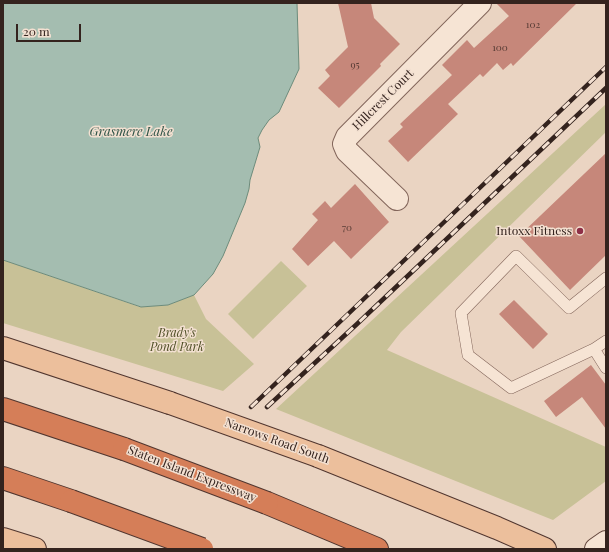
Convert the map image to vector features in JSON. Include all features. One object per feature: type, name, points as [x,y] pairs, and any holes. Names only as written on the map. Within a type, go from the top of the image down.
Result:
[{"type":"highway","name":"Staten Island Expressway","points":[[3,409],[124,448],[267,503],[377,549]]},
{"type":"highway","points":[[3,478],[202,549]]},
{"type":"main road","name":"Narrows Road South","points":[[3,348],[170,403],[318,456],[497,528],[545,549]]},
{"type":"main road","points":[[3,539],[30,547]]},
{"type":"street","name":"Hillcrest Court","points":[[397,199],[347,151],[344,144],[347,137],[472,5]]},
{"type":"street","points":[[596,549],[606,542]]},
{"type":"lane","points":[[606,278],[569,308],[516,256],[461,313],[468,355],[511,388],[594,349],[606,341]]},
{"type":"lane","points":[[594,349],[606,368]]},
{"type":"green space","points":[[606,104],[606,132],[401,332],[387,350],[606,447],[606,481],[553,520],[276,409]]},
{"type":"green space","name":"Brady's Pond Park","points":[[3,260],[140,307],[168,305],[194,295],[206,319],[254,364],[223,391],[3,323]]},
{"type":"green space","points":[[281,261],[307,286],[253,339],[228,314]]},
{"type":"water","name":"Grasmere Lake","points":[[3,3],[297,3],[299,69],[279,112],[269,120],[258,138],[260,147],[245,203],[223,256],[213,274],[194,295],[168,305],[141,307],[3,260]]},
{"type":"building","points":[[338,3],[371,3],[374,18],[400,44],[380,64],[381,66],[339,108],[318,88],[330,76],[325,70],[348,47]]},
{"type":"building","points":[[496,3],[577,3],[513,66],[511,63],[503,70],[497,63],[483,77],[480,74],[448,104],[458,114],[408,162],[388,141],[403,127],[400,124],[452,75],[442,65],[467,40],[474,48],[509,16]]},
{"type":"building","points":[[606,153],[606,255],[570,290],[519,236]]},
{"type":"building","points":[[355,184],[389,222],[351,259],[334,241],[308,266],[292,249],[318,220],[312,214],[325,201],[331,208]]},
{"type":"building","points":[[514,300],[548,334],[533,349],[499,314]]},
{"type":"building","points":[[591,365],[606,385],[606,429],[582,397],[556,417],[544,401]]},
{"type":"railway","points":[[251,407],[606,67]]},
{"type":"railway","points":[[267,407],[357,324],[606,88]]},
{"type":"place","name":"Intoxx Fitness","points":[[580,231]]}]
